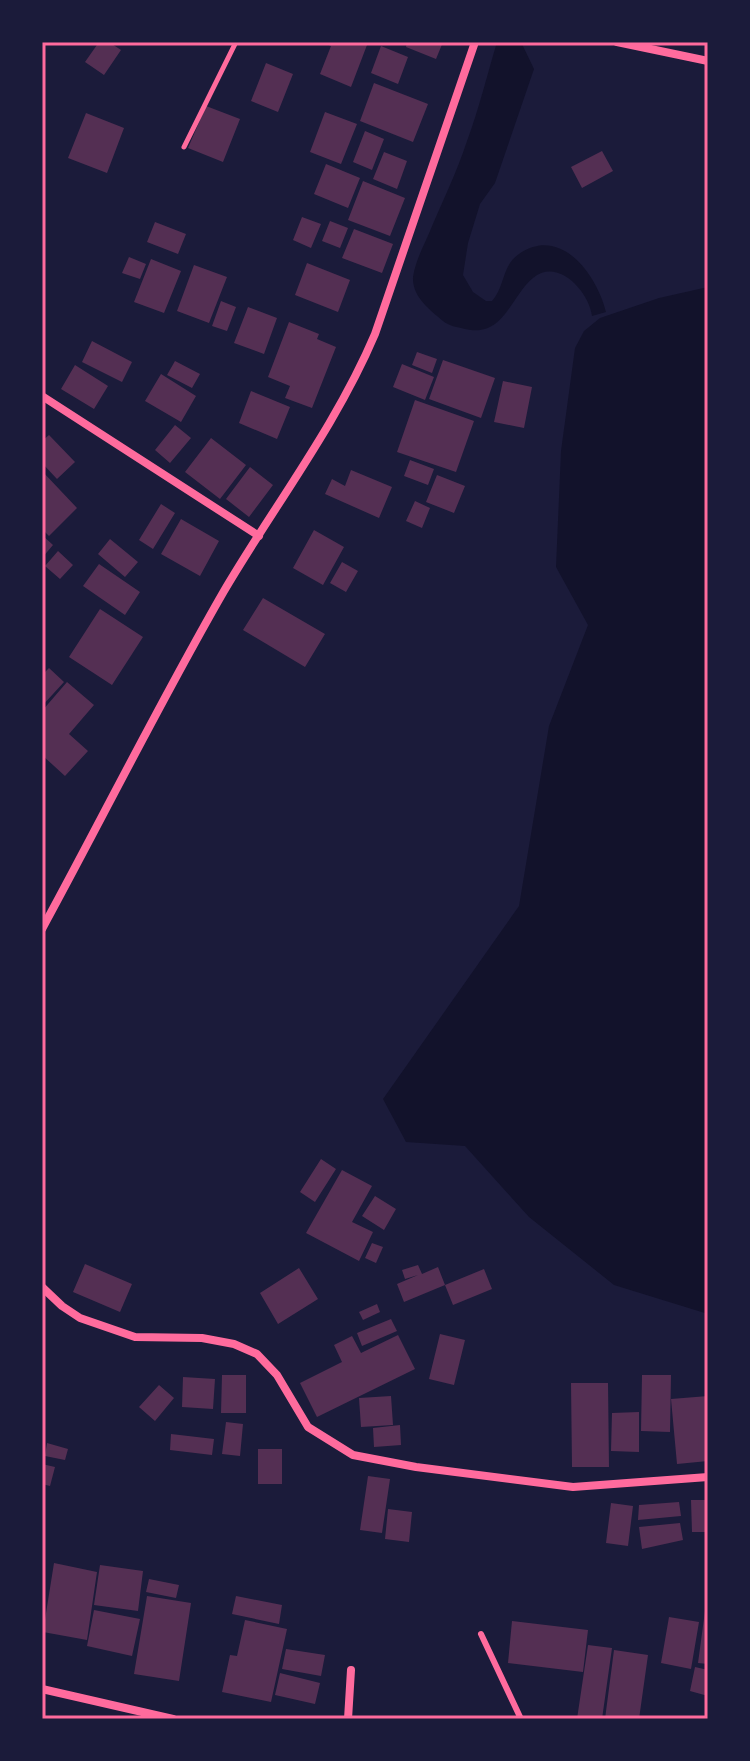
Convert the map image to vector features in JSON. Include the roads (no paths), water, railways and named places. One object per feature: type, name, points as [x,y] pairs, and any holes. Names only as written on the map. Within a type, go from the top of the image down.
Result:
[{"type":"street","points":[[42,929],[224,592],[337,413],[361,368],[475,42]]},
{"type":"street","points":[[617,42],[708,61]]},
{"type":"street","points":[[42,396],[259,536]]},
{"type":"street","points":[[42,1287],[80,1318],[135,1337],[202,1338],[234,1344],[257,1354],[277,1375],[308,1427],[353,1455],[416,1467],[573,1487],[708,1477]]},
{"type":"street","points":[[348,1719],[351,1670]]},
{"type":"street","points":[[42,1689],[173,1719]]},
{"type":"lane","points":[[481,1634],[521,1719]]}]
